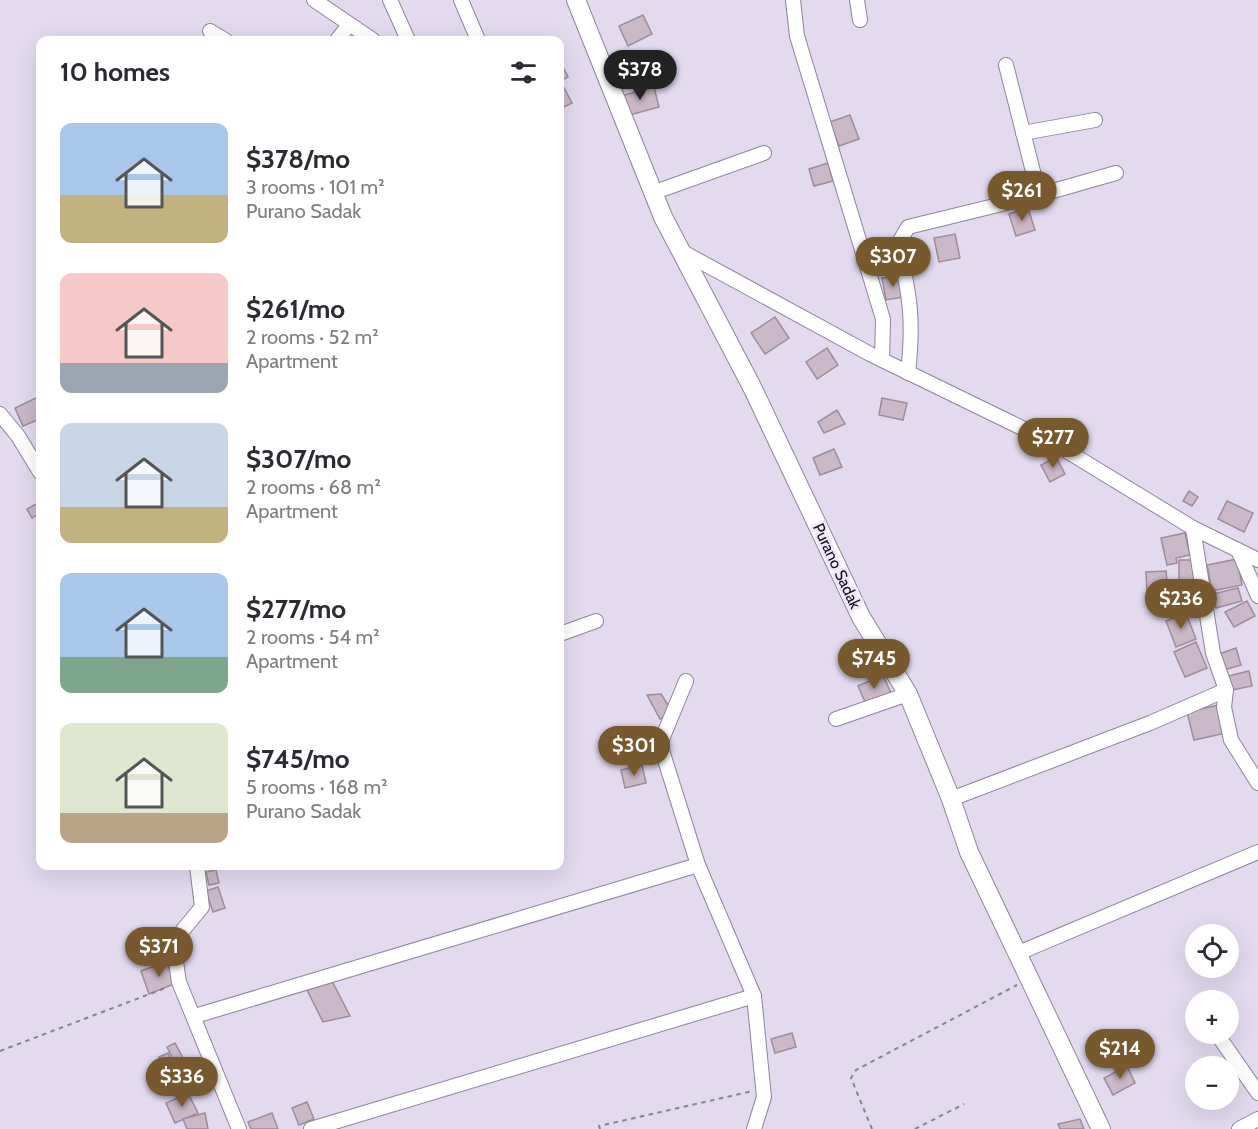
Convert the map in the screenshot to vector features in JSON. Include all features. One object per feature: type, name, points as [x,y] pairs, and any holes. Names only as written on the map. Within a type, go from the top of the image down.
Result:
[{"type":"main road","name":"Purano Sadak","points":[[576,0],[655,192],[663,217],[752,387],[861,617],[908,694],[951,799],[969,852],[1101,1129]]},
{"type":"street","points":[[314,0],[367,36]]},
{"type":"street","points":[[390,0],[404,36]]},
{"type":"street","points":[[461,0],[476,36]]},
{"type":"street","points":[[793,0],[797,36],[883,319],[882,360]]},
{"type":"street","points":[[857,0],[860,20]]},
{"type":"street","points":[[340,36],[349,25]]},
{"type":"street","points":[[210,31],[218,36]]},
{"type":"street","points":[[1006,65],[1039,195]]},
{"type":"street","points":[[1023,133],[1095,120]]},
{"type":"street","points":[[655,192],[764,153]]},
{"type":"street","points":[[908,373],[913,329],[910,293],[898,244],[908,227],[1039,195],[1116,173]]},
{"type":"street","points":[[681,251],[882,360],[1057,445],[1193,528],[1258,560]]},
{"type":"street","points":[[0,414],[18,436],[36,465]]},
{"type":"street","points":[[1193,528],[1213,653],[1226,690],[1224,707],[1230,740],[1258,783]]},
{"type":"street","points":[[1238,550],[1258,596]]},
{"type":"street","points":[[564,633],[596,621]]},
{"type":"street","points":[[686,681],[660,744],[698,865],[754,996],[764,1089],[764,1097],[754,1129]]},
{"type":"street","points":[[951,799],[1150,723],[1226,690]]},
{"type":"street","points":[[837,719],[908,694]]},
{"type":"street","points":[[1017,954],[1258,852]]},
{"type":"street","points":[[195,1016],[698,865]]},
{"type":"street","points":[[197,870],[202,907],[173,942],[179,982],[195,1016],[239,1129]]},
{"type":"street","points":[[311,1129],[754,996]]},
{"type":"street","points":[[1224,1044],[1258,1093]]},
{"type":"street","points":[[1239,1129],[1258,1119]]},
{"type":"path","points":[[872,1129],[851,1078],[856,1070],[1030,978]]},
{"type":"path","points":[[0,1051],[179,982]]},
{"type":"path","points":[[600,1129],[599,1126],[764,1089]]},
{"type":"path","points":[[915,1129],[964,1104]]},
{"type":"building","points":[[643,15],[652,34],[628,46],[619,26]]},
{"type":"building","points":[[654,87],[659,107],[626,116],[621,96]]},
{"type":"building","points":[[564,88],[572,103],[564,107]]},
{"type":"building","points":[[850,115],[859,139],[839,146],[830,122]]},
{"type":"building","points":[[828,163],[833,181],[814,186],[809,169]]},
{"type":"building","points":[[1028,208],[1035,230],[1016,236],[1009,214]]},
{"type":"building","points":[[955,234],[960,258],[939,262],[934,238]]},
{"type":"building","points":[[900,275],[904,297],[886,300],[882,278]]},
{"type":"building","points":[[775,317],[789,338],[765,354],[751,333]]},
{"type":"building","points":[[827,348],[838,365],[817,379],[806,362]]},
{"type":"building","points":[[36,398],[36,421],[23,426],[15,408]]},
{"type":"building","points":[[882,398],[907,403],[903,420],[879,415]]},
{"type":"building","points":[[837,410],[845,424],[824,433],[818,422]]},
{"type":"building","points":[[834,449],[842,467],[820,475],[813,458]]},
{"type":"building","points":[[1056,457],[1065,474],[1050,482],[1041,465]]},
{"type":"building","points":[[1189,491],[1198,497],[1192,506],[1183,501]]},
{"type":"building","points":[[1227,501],[1253,513],[1244,532],[1218,519]]},
{"type":"building","points":[[36,504],[36,516],[32,518],[27,509]]},
{"type":"building","points":[[1185,533],[1190,555],[1176,558],[1177,563],[1167,565],[1161,538]]},
{"type":"building","points":[[1237,559],[1242,585],[1212,591],[1207,565]]},
{"type":"building","points":[[1179,560],[1195,560],[1195,584],[1179,585]]},
{"type":"building","points":[[1166,571],[1168,591],[1147,592],[1146,572]]},
{"type":"building","points":[[1238,588],[1242,601],[1216,608],[1213,594]]},
{"type":"building","points":[[1247,601],[1255,616],[1234,627],[1225,612]]},
{"type":"building","points":[[1186,613],[1196,639],[1176,647],[1166,621]]},
{"type":"building","points":[[1196,642],[1207,668],[1185,677],[1174,652]]},
{"type":"building","points":[[1236,648],[1241,665],[1224,670],[1219,654]]},
{"type":"building","points":[[1249,671],[1252,686],[1227,691],[1224,677]]},
{"type":"building","points":[[883,675],[891,693],[866,704],[858,686]]},
{"type":"building","points":[[661,694],[673,713],[660,719],[647,695]]},
{"type":"building","points":[[1219,705],[1226,733],[1194,740],[1187,712]]},
{"type":"building","points":[[642,765],[646,783],[625,788],[621,770]]},
{"type":"building","points":[[216,870],[219,883],[209,885],[206,872]]},
{"type":"building","points":[[218,887],[225,908],[213,912],[206,891]]},
{"type":"building","points":[[163,948],[165,962],[157,963],[155,949]]},
{"type":"building","points":[[165,962],[179,982],[149,994],[141,971]]},
{"type":"building","points":[[332,981],[350,1016],[323,1022],[307,990]]},
{"type":"building","points":[[792,1033],[796,1047],[775,1053],[771,1039]]},
{"type":"building","points":[[175,1043],[183,1058],[175,1063],[167,1047]]},
{"type":"building","points":[[168,1053],[172,1063],[163,1067],[159,1057]]},
{"type":"building","points":[[1127,1066],[1135,1083],[1113,1095],[1104,1078]]},
{"type":"building","points":[[188,1093],[198,1113],[175,1123],[166,1103]]},
{"type":"building","points":[[307,1102],[314,1119],[299,1125],[292,1108]]},
{"type":"building","points":[[205,1113],[208,1129],[187,1129],[183,1119]]},
{"type":"building","points":[[272,1113],[278,1129],[251,1129],[248,1122]]},
{"type":"building","points":[[1080,1119],[1084,1129],[1060,1129],[1058,1124]]}]
